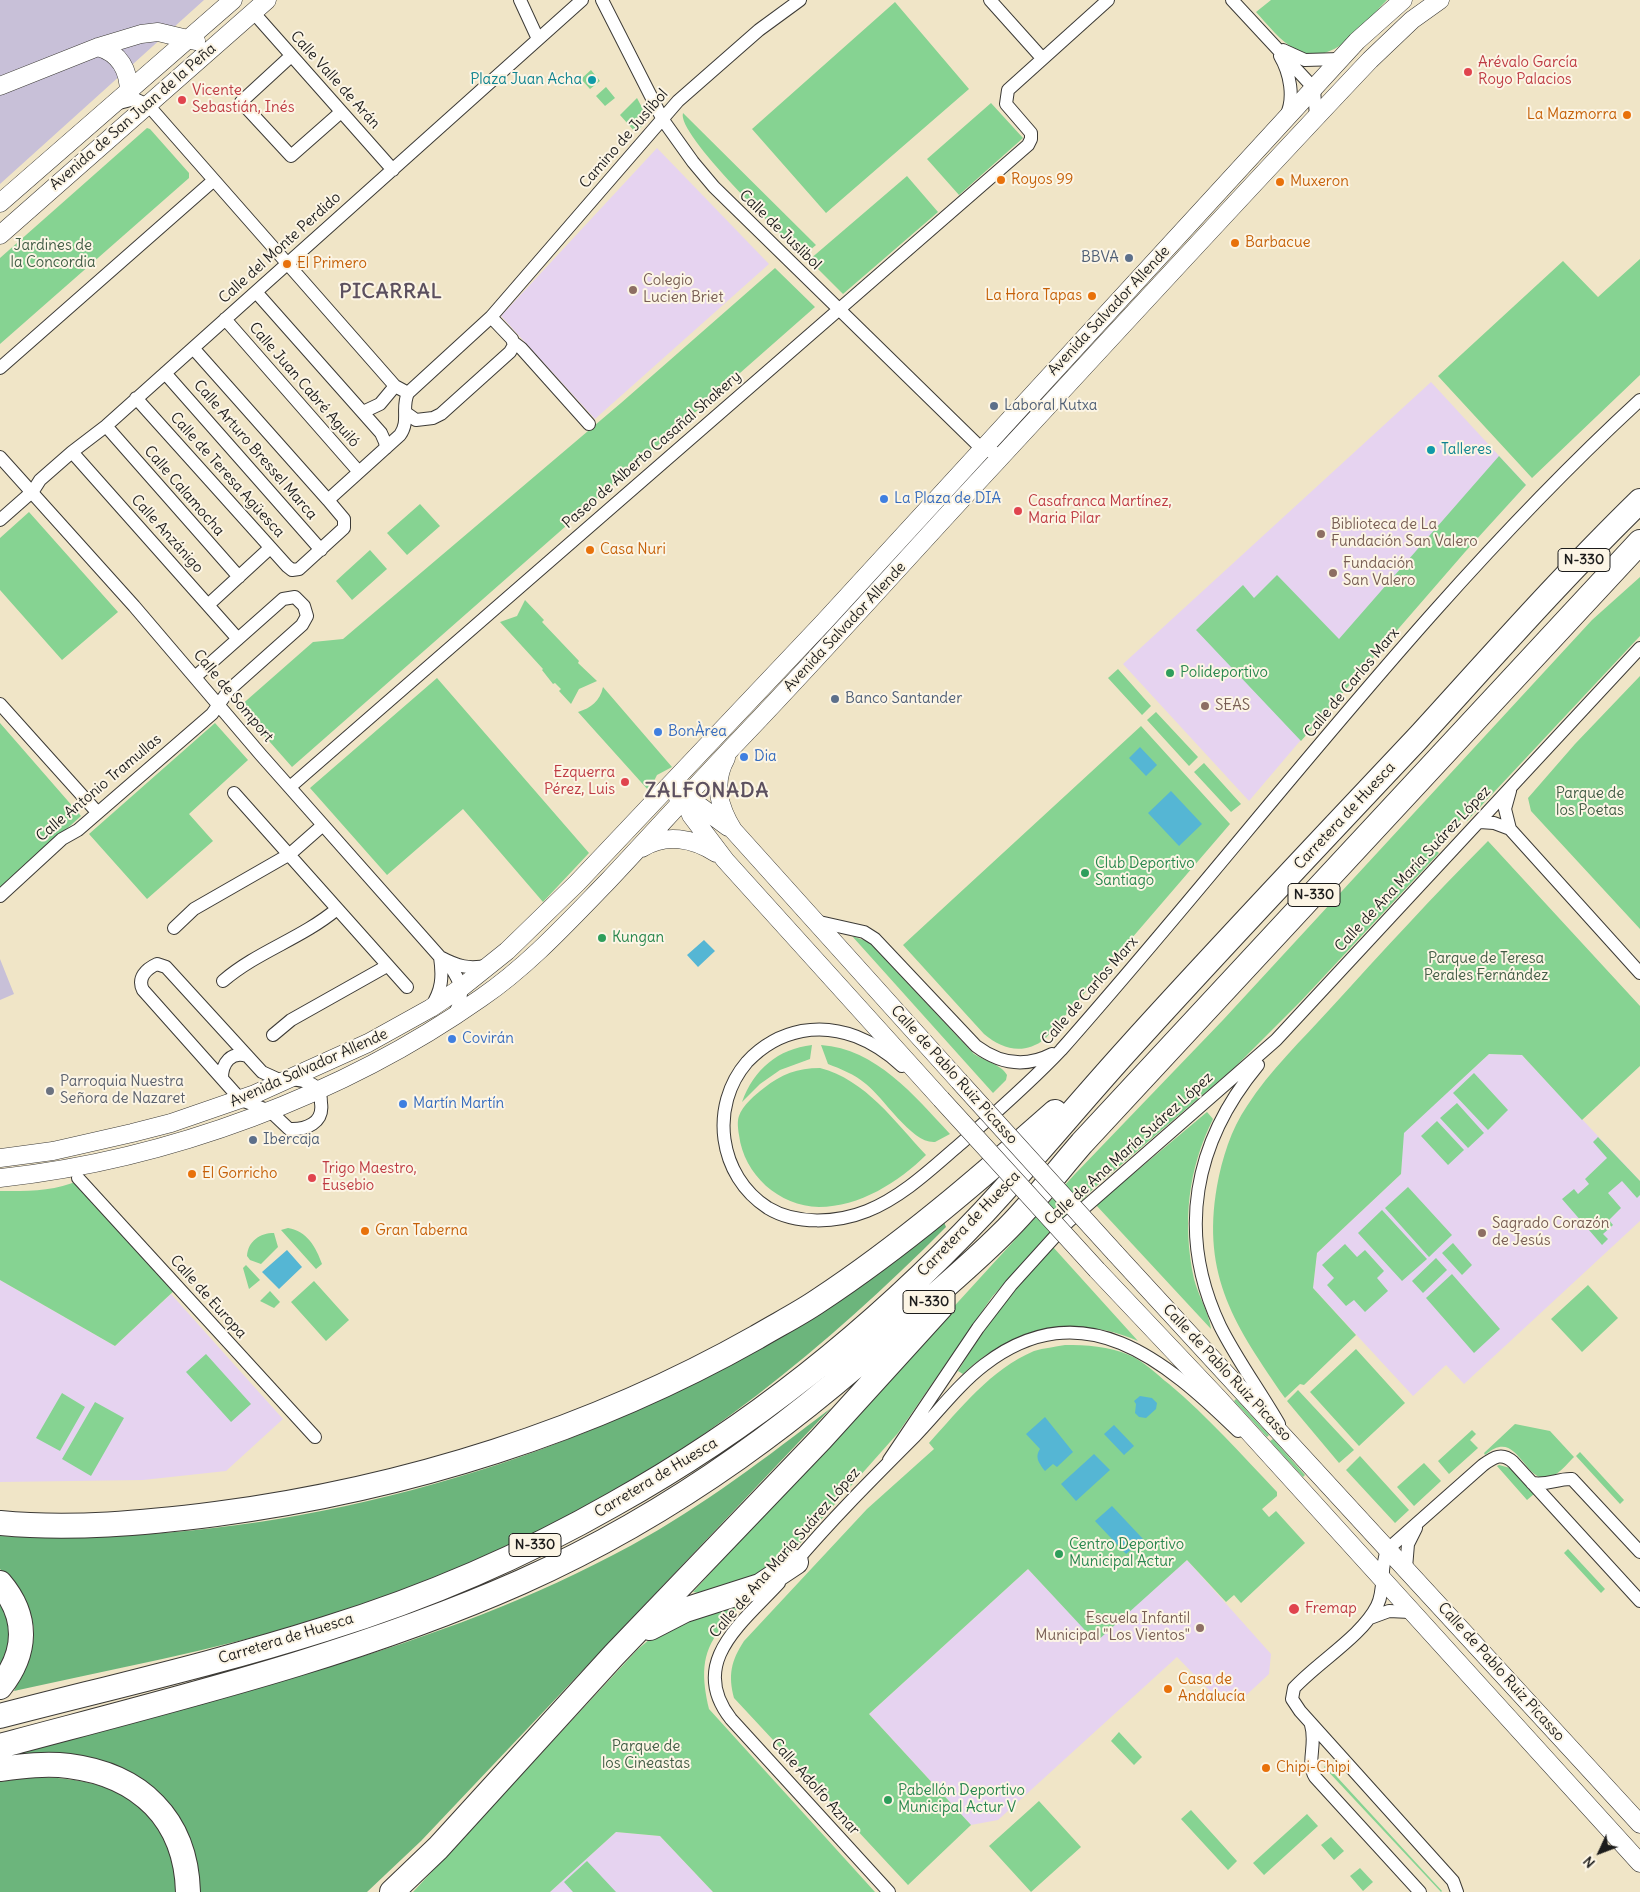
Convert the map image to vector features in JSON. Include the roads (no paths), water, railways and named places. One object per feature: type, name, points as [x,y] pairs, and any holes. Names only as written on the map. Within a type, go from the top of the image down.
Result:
[{"type":"highway","name":"Carretera de Huesca","points":[[0,1716],[327,1628],[429,1592],[497,1564],[616,1503],[736,1428],[819,1366],[872,1320],[984,1212],[1132,1044],[1528,618],[1640,501]]},
{"type":"highway","name":"Carretera de Huesca","points":[[0,1746],[329,1654],[463,1606],[586,1551],[645,1519],[702,1484],[806,1409],[854,1370],[1004,1233],[1082,1144],[1545,646],[1598,584],[1640,542]]},
{"type":"highway","points":[[1545,646],[1606,592],[1640,567]]},
{"type":"highway","points":[[0,1529],[12,1524],[151,1523],[282,1505],[403,1478],[472,1459],[602,1414],[700,1369],[816,1303],[932,1219],[1132,1044]]},
{"type":"highway","points":[[392,1892],[404,1884],[614,1655],[922,1330],[1004,1233]]},
{"type":"highway","points":[[614,1655],[662,1621],[685,1610],[760,1586],[796,1562]]},
{"type":"highway","points":[[0,1583],[18,1610],[22,1625],[20,1648],[14,1664],[0,1687]]},
{"type":"highway","points":[[0,1768],[42,1765],[68,1766],[102,1773],[138,1790],[156,1806],[171,1826],[181,1847],[187,1872],[188,1892]]},
{"type":"main road","name":"Avenida de San Juan de la Peña","points":[[0,203],[233,0]]},
{"type":"main road","name":"Avenida de San Juan de la Peña","points":[[0,235],[267,0]]},
{"type":"main road","name":"Avenida Salvador Allende","points":[[0,1158],[53,1151],[132,1133],[171,1123],[242,1100],[368,1043],[431,1008],[462,987],[490,964],[546,916],[645,809],[823,623],[1340,59],[1403,0]]},
{"type":"main road","name":"Avenida Salvador Allende","points":[[0,1178],[32,1174],[134,1154],[194,1138],[270,1111],[318,1090],[391,1052],[454,1015],[509,977],[546,944],[685,799],[1377,52],[1412,20],[1440,0]]},
{"type":"main road","points":[[0,86],[98,48],[149,33],[158,32],[188,40],[219,42]]},
{"type":"main road","points":[[98,48],[108,50],[122,63],[128,74],[122,98]]},
{"type":"main road","name":"Calle de Pablo Ruiz Picasso","points":[[731,748],[722,764],[718,787],[723,812],[733,830]]},
{"type":"main road","name":"Avenida Salvador Allende","points":[[685,799],[689,779],[698,755]]},
{"type":"main road","name":"Avenida Salvador Allende","points":[[645,809],[669,798],[685,799]]},
{"type":"main road","name":"Calle de Pablo Ruiz Picasso","points":[[685,799],[700,806],[733,830],[1115,1252],[1640,1824]]},
{"type":"main road","name":"Calle de Pablo Ruiz Picasso","points":[[685,799],[696,823],[725,860],[1097,1270],[1295,1483],[1410,1612],[1640,1862]]},
{"type":"main road","name":"Calle de Pablo Ruiz Picasso","points":[[635,852],[653,842],[672,839],[699,844],[725,860]]},
{"type":"street","points":[[520,0],[538,39]]},
{"type":"street","name":"Calle del Monte Perdido","points":[[0,520],[33,492],[40,480],[106,426],[582,0]]},
{"type":"street","name":"Calle de Juslibol","points":[[602,0],[663,120],[693,162],[720,193],[982,449]]},
{"type":"street","name":"Camino de Juslibol","points":[[408,393],[492,317],[678,101],[740,45],[800,0]]},
{"type":"street","points":[[990,0],[1042,58],[1108,0]]},
{"type":"street","points":[[1232,0],[1314,89],[1316,117]]},
{"type":"street","name":"Calle Valle de Arán","points":[[253,12],[393,170]]},
{"type":"street","points":[[1272,43],[1305,60],[1340,59]]},
{"type":"street","points":[[1272,43],[1284,62],[1290,86],[1290,106],[1282,123]]},
{"type":"street","points":[[292,56],[241,102],[291,156],[341,112]]},
{"type":"street","name":"Paseo de Alberto Casañal Shakery","points":[[290,787],[1028,145],[1032,136],[1006,104],[1008,90],[1042,58]]},
{"type":"street","points":[[122,98],[135,99],[148,105],[395,386],[408,393],[404,404],[406,413],[402,431],[386,448],[328,500]]},
{"type":"street","points":[[0,368],[214,180]]},
{"type":"street","points":[[1196,218],[1199,232],[1204,240]]},
{"type":"street","points":[[256,292],[384,437],[386,448]]},
{"type":"street","points":[[492,317],[589,424]]},
{"type":"street","name":"Calle Juan Cabré Aguiló","points":[[226,319],[359,472]]},
{"type":"street","points":[[406,413],[416,420],[438,416],[510,352],[513,342]]},
{"type":"street","points":[[194,348],[344,519],[345,525],[321,550]]},
{"type":"street","name":"Calle Arturo Bressel Marca","points":[[165,373],[321,550]]},
{"type":"street","points":[[362,412],[380,404],[395,386]]},
{"type":"street","name":"Calle de Teresa Agüesca","points":[[136,398],[290,569],[295,570],[302,567],[321,550]]},
{"type":"street","name":"Calle de Carlos Marx","points":[[940,1098],[893,1058],[865,1040],[830,1030],[807,1030],[793,1033],[759,1051],[736,1077],[725,1109],[723,1128],[725,1147],[739,1179],[769,1208],[807,1220],[850,1217],[885,1203],[924,1175],[1012,1099],[1061,1050],[1460,582],[1543,494],[1640,400]]},
{"type":"street","name":"Calle Calamocha","points":[[106,426],[238,577]]},
{"type":"street","points":[[982,449],[1003,455]]},
{"type":"street","name":"Calle Anzánigo","points":[[72,452],[238,639]]},
{"type":"street","name":"Calle de Somport","points":[[0,457],[33,492],[443,959]]},
{"type":"street","points":[[208,605],[270,548]]},
{"type":"street","name":"Calle Antonio Tramullas","points":[[0,896],[62,839],[78,830],[212,714],[229,690],[302,625],[307,616],[304,606],[299,601],[289,597],[283,599],[238,639]]},
{"type":"street","points":[[195,677],[238,639]]},
{"type":"street","name":"Calle de Ana María Suárez López","points":[[889,1460],[978,1328],[1011,1285],[1068,1222],[1276,1040],[1640,648]]},
{"type":"street","points":[[0,704],[97,812]]},
{"type":"street","name":"Calle de Ana María Suárez López","points":[[1510,829],[1505,808],[1513,786]]},
{"type":"street","points":[[234,793],[290,854],[406,988]]},
{"type":"street","points":[[1480,822],[1494,823],[1510,829],[1640,973]]},
{"type":"street","points":[[174,928],[194,909],[290,854],[324,825]]},
{"type":"street","points":[[223,981],[241,966],[316,926],[337,909]]},
{"type":"street","points":[[815,921],[864,932],[875,939],[976,1046],[996,1059],[1028,1064],[1061,1050]]},
{"type":"street","points":[[443,959],[467,968],[490,964]]},
{"type":"street","points":[[443,959],[462,987],[462,999],[454,1015]]},
{"type":"street","points":[[431,1008],[439,993],[443,959]]},
{"type":"street","points":[[162,964],[247,1056],[269,1077],[287,1081],[307,1082],[318,1090],[322,1112],[320,1118],[308,1126],[289,1129],[270,1111],[242,1100],[143,990],[140,981],[141,977],[153,965],[162,964]]},
{"type":"street","points":[[273,1035],[290,1020],[387,966]]},
{"type":"street","name":"Calle de Ana María Suárez López","points":[[1276,1040],[1236,1093],[1213,1136],[1200,1177],[1195,1230],[1196,1249],[1208,1297],[1230,1344],[1286,1437]]},
{"type":"street","points":[[222,1078],[222,1070],[227,1060],[236,1054],[247,1056]]},
{"type":"street","name":"Calle de Europa","points":[[78,1178],[314,1437]]},
{"type":"street","name":"Calle de Ana María Suárez López","points":[[719,1702],[714,1687],[718,1656],[726,1642],[796,1562],[889,1460],[969,1378],[999,1355],[1039,1338],[1078,1334],[1125,1343],[1155,1359],[1202,1398],[1295,1483]]},
{"type":"street","points":[[1457,1892],[1454,1881],[1311,1725],[1294,1703],[1293,1691],[1370,1618],[1380,1597],[1383,1562],[1388,1549],[1420,1523],[1483,1465],[1499,1456],[1507,1457],[1513,1462],[1640,1601]]},
{"type":"street","points":[[1532,1482],[1549,1484],[1564,1479],[1572,1480],[1580,1486],[1640,1552]]},
{"type":"street","points":[[1554,1508],[1552,1497],[1557,1482]]},
{"type":"street","points":[[1406,1568],[1408,1544],[1420,1523]]},
{"type":"street","points":[[1370,1618],[1389,1611],[1410,1612]]},
{"type":"street","name":"Calle Adolfo Aznar","points":[[719,1702],[731,1719],[890,1892]]},
{"type":"street","points":[[1311,1725],[1315,1740],[1310,1767],[1315,1777],[1420,1892]]},
{"type":"street","points":[[1312,1758],[1326,1750],[1338,1754]]},
{"type":"water","points":[[1140,747],[1157,765],[1146,776],[1129,758]]},
{"type":"water","points":[[1171,791],[1202,824],[1179,846],[1148,813]]},
{"type":"water","points":[[704,940],[715,951],[698,967],[687,955]]},
{"type":"water","points":[[287,1250],[302,1267],[279,1289],[262,1272]]},
{"type":"water","points":[[1140,1396],[1152,1398],[1157,1403],[1156,1409],[1146,1418],[1139,1417],[1135,1413],[1136,1404],[1134,1401]]},
{"type":"water","points":[[1045,1417],[1073,1452],[1057,1467],[1053,1464],[1045,1471],[1038,1458],[1040,1449],[1026,1434]]},
{"type":"water","points":[[1114,1425],[1134,1446],[1124,1455],[1104,1434]]},
{"type":"water","points":[[1094,1454],[1110,1470],[1076,1501],[1061,1484]]},
{"type":"water","points":[[1112,1506],[1143,1539],[1126,1554],[1095,1521]]},
{"type":"place","name":"Arévalo García Royo Palacios","points":[[1468,72]]},
{"type":"place","name":"Plaza Juan Acha","points":[[592,80]]},
{"type":"place","name":"Vicente Sebastián, Inés","points":[[182,100]]},
{"type":"place","name":"La Mazmorra","points":[[1627,115]]},
{"type":"place","name":"Royos 99","points":[[1001,180]]},
{"type":"place","name":"Muxeron","points":[[1280,182]]},
{"type":"place","name":"Barbacue","points":[[1235,243]]},
{"type":"place","name":"BBVA","points":[[1129,258]]},
{"type":"place","name":"El Primero","points":[[287,264]]},
{"type":"place","name":"Colegio Lucien Briet","points":[[633,290]]},
{"type":"place","name":"La Hora Tapas","points":[[1092,296]]},
{"type":"place","name":"Laboral Kutxa","points":[[994,406]]},
{"type":"place","name":"Talleres","points":[[1431,450]]},
{"type":"place","name":"La Plaza de DIA","points":[[884,499]]},
{"type":"place","name":"Casafranca Martínez, Maria Pilar","points":[[1018,511]]},
{"type":"place","name":"Biblioteca de La Fundación San Valero","points":[[1321,534]]},
{"type":"place","name":"Casa Nuri","points":[[590,550]]},
{"type":"place","name":"Fundación San Valero","points":[[1333,573]]},
{"type":"place","name":"Polideportivo","points":[[1170,673]]},
{"type":"place","name":"Banco Santander","points":[[835,699]]},
{"type":"place","name":"SEAS","points":[[1205,706]]},
{"type":"place","name":"BonÀrea","points":[[658,732]]},
{"type":"place","name":"Dia","points":[[744,757]]},
{"type":"place","name":"Ezquerra Pérez, Luis","points":[[625,782]]},
{"type":"place","name":"Club Deportivo Santiago","points":[[1085,873]]},
{"type":"place","name":"Kungan","points":[[602,938]]},
{"type":"place","name":"Covirán","points":[[452,1039]]},
{"type":"place","name":"Parroquia Nuestra Señora de Nazaret","points":[[50,1091]]},
{"type":"place","name":"Martín Martín","points":[[403,1104]]},
{"type":"place","name":"Ibercaja","points":[[253,1140]]},
{"type":"place","name":"El Gorricho","points":[[192,1174]]},
{"type":"place","name":"Trigo Maestro, Eusebio","points":[[312,1178]]},
{"type":"place","name":"Gran Taberna","points":[[365,1231]]},
{"type":"place","name":"Sagrado Corazón de Jesús","points":[[1482,1233]]},
{"type":"place","name":"Centro Deportivo Municipal Actur","points":[[1059,1554]]},
{"type":"place","name":"Fremap","points":[[1294,1609]]},
{"type":"place","name":"Escuela Infantil Municipal \"Los Vientos\"","points":[[1200,1628]]},
{"type":"place","name":"Casa de Andalucía","points":[[1168,1689]]},
{"type":"place","name":"Chipi-Chipi","points":[[1266,1768]]},
{"type":"place","name":"Pabellón Deportivo Municipal Actur V","points":[[888,1800]]},
{"type":"district","name":"PICARRAL","points":[[391,292]]},
{"type":"district","name":"ZALFONADA","points":[[707,791]]},
{"type":"park label","name":"Jardines de la Concordia","points":[[53,254]]},
{"type":"park label","name":"Parque de los Poetas","points":[[1590,802]]},
{"type":"park label","name":"Parque de Teresa Perales Fernández","points":[[1486,968]]},
{"type":"park label","name":"Parque de los Cineastas","points":[[646,1756]]}]
